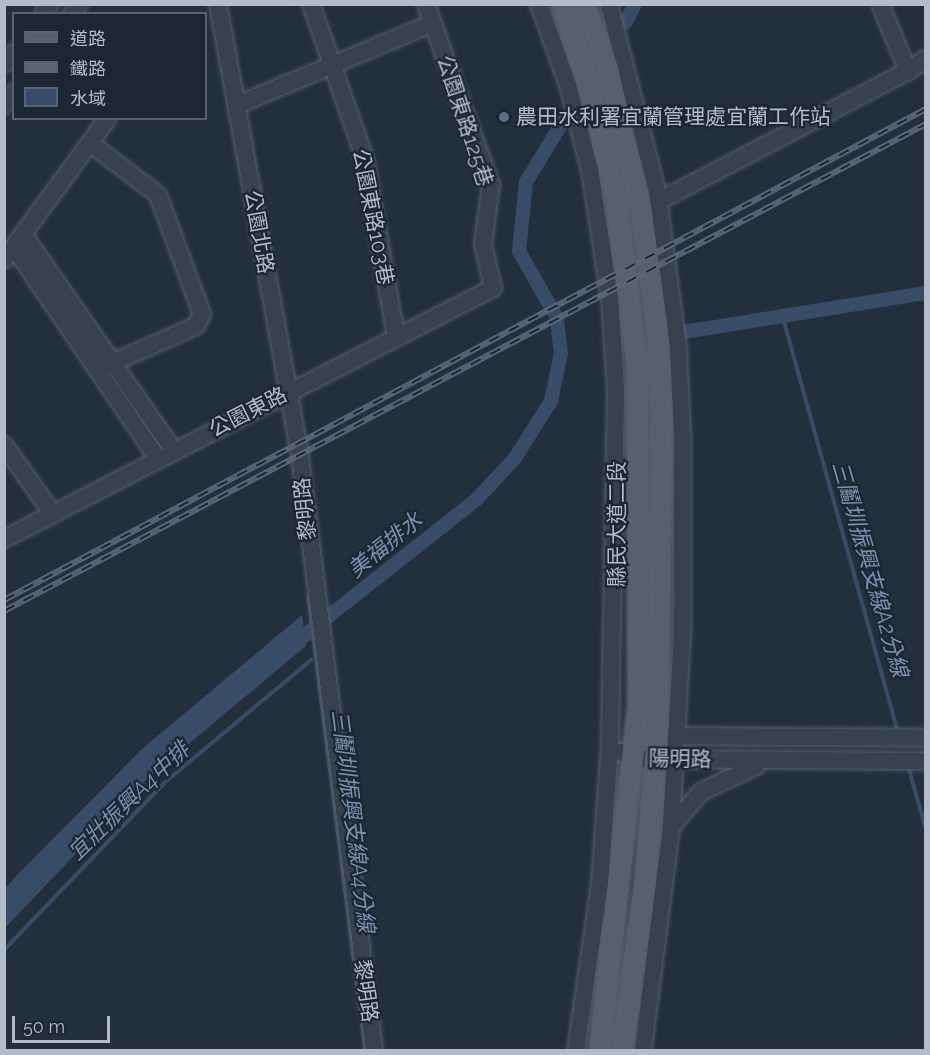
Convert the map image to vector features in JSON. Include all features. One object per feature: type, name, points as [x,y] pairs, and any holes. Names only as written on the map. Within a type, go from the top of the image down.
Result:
[{"type":"main road","name":"縣民大道二段","points":[[562,4],[585,75],[616,200],[637,363],[641,494],[635,735],[599,1050]]},
{"type":"main road","points":[[584,4],[624,131],[657,332],[667,736],[621,1050]]},
{"type":"street","name":"公園北路","points":[[218,4],[300,460]]},
{"type":"street","name":"公園東路103巷","points":[[311,4],[365,159],[396,336]]},
{"type":"street","name":"公園東路125巷","points":[[426,4],[491,185],[483,244],[493,288]]},
{"type":"street","name":"縣民大道二段","points":[[539,4],[554,44],[590,170],[610,297],[617,445],[610,745],[600,884],[576,1050]]},
{"type":"street","points":[[609,4],[639,106],[659,201],[678,348],[682,435],[667,736]]},
{"type":"street","points":[[880,4],[908,71]]},
{"type":"street","points":[[237,105],[433,23]]},
{"type":"street","points":[[554,44],[585,75]]},
{"type":"street","points":[[659,201],[908,71],[926,59]]},
{"type":"street","points":[[14,247],[107,120]]},
{"type":"street","points":[[90,143],[158,195],[202,314],[196,326],[100,368]]},
{"type":"street","points":[[14,247],[115,360],[174,450]]},
{"type":"street","points":[[14,247],[100,368],[158,459]]},
{"type":"street","name":"公園東路","points":[[4,539],[288,391],[493,288]]},
{"type":"street","points":[[4,445],[52,514]]},
{"type":"street","name":"黎明路","points":[[300,460],[314,594],[374,1050]]},
{"type":"street","name":"陽明路","points":[[610,745],[635,735],[926,738]]},
{"type":"street","name":"陽明路","points":[[610,745],[633,759],[790,763],[926,761]]},
{"type":"street","points":[[643,1050],[671,827],[665,759]]},
{"type":"street","points":[[671,827],[692,800],[721,779],[766,764],[790,763]]},
{"type":"water","points":[[302,615],[306,646],[149,777],[5,928],[5,889],[17,875],[143,748]]},
{"type":"waterway","points":[[625,23],[635,4]]},
{"type":"waterway","name":"美福排水","points":[[291,646],[477,499],[515,458],[551,401],[561,353],[557,318],[519,251],[526,182],[565,118]]},
{"type":"waterway","points":[[684,332],[926,293]]},
{"type":"waterway","name":"三鬮圳振興支線A2分線","points":[[783,318],[898,733]]},
{"type":"waterway","name":"三鬮圳振興支線A4分線","points":[[308,596],[365,1050]]},
{"type":"waterway","name":"宜壯振興A4中排","points":[[4,950],[164,783],[311,660]]},
{"type":"waterway","name":"三鬮圳振興支線A2分線","points":[[908,766],[926,829]]},
{"type":"railway","points":[[4,600],[926,109]]},
{"type":"railway","points":[[4,611],[926,124]]},
{"type":"place","name":"農田水利署宜蘭管理處宜蘭工作站","points":[[504,117]]}]
